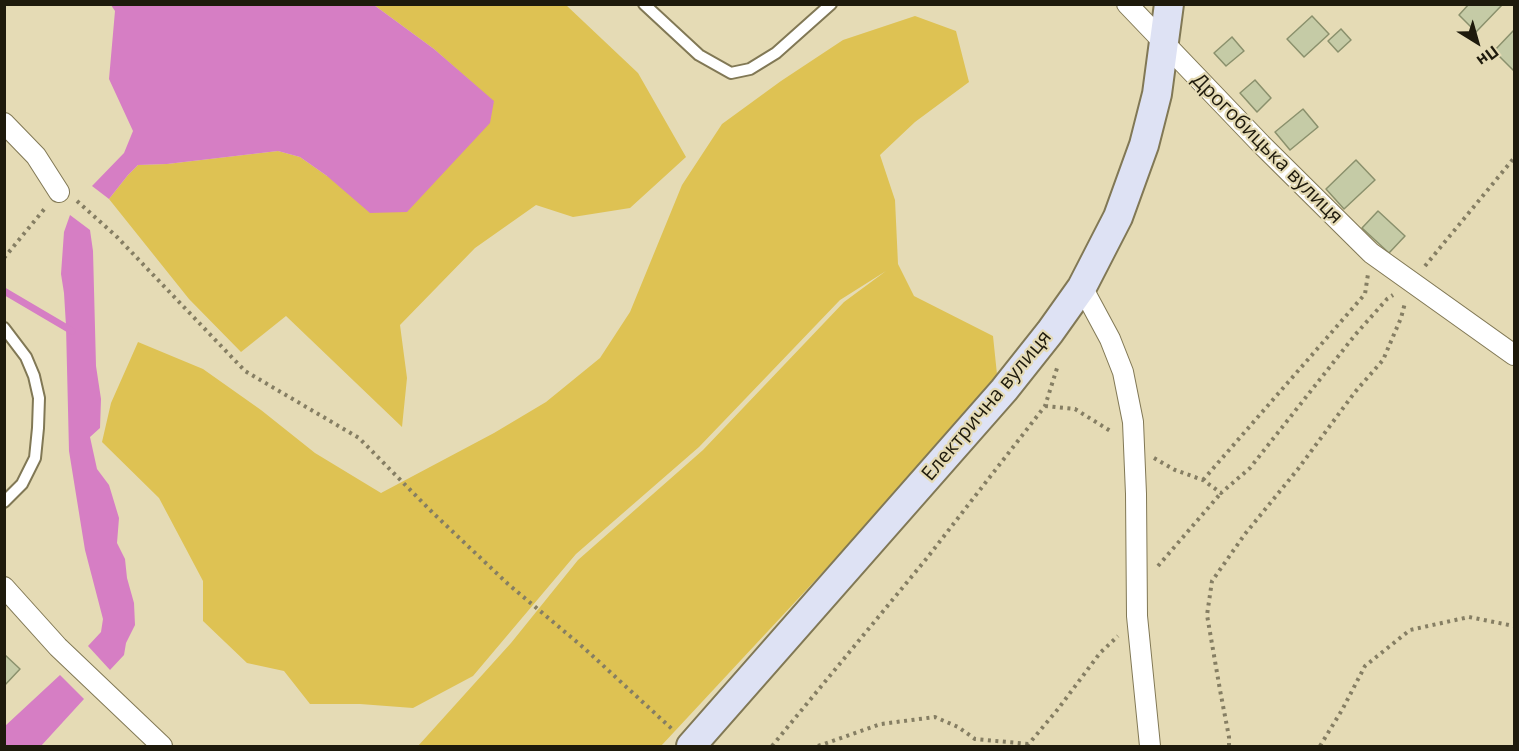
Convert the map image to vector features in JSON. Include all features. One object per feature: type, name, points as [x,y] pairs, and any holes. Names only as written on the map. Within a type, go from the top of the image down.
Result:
[{"type":"street","name":"Дрогобицька вулиця","points":[[1127,4],[1371,254],[1515,355]]},
{"type":"street","name":"Електрична вулиця","points":[[683,739],[1004,390],[1082,287],[1118,217],[1144,145],[1157,94],[1169,4]]},
{"type":"street","points":[[4,123],[36,156],[59,192]]},
{"type":"street","points":[[1082,287],[1110,339],[1124,372],[1133,422],[1137,616],[1150,747]]},
{"type":"street","points":[[4,587],[58,647],[162,747]]},
{"type":"lane","points":[[644,4],[699,55],[731,72],[750,69],[776,53],[831,4]]},
{"type":"lane","points":[[4,328],[26,357],[34,376],[39,398],[35,458],[22,484],[4,502]]},
{"type":"path","points":[[1156,568],[1221,493],[1250,468],[1355,335],[1387,299],[1412,282],[1515,158]]},
{"type":"path","points":[[4,258],[59,192],[79,201],[117,237],[245,371],[359,438],[508,584],[584,648],[683,739]]},
{"type":"path","points":[[1203,480],[1365,294],[1371,254]]},
{"type":"path","points":[[1229,747],[1207,615],[1212,581],[1245,534],[1298,469],[1355,392],[1383,360],[1401,318],[1412,282]]},
{"type":"path","points":[[772,747],[927,558],[1045,406],[1059,362]]},
{"type":"path","points":[[1045,406],[1076,409],[1175,470],[1203,480],[1221,493]]},
{"type":"path","points":[[818,747],[881,724],[936,717],[958,727],[975,739],[1028,745],[1100,653],[1137,616]]},
{"type":"path","points":[[1320,747],[1365,666],[1410,630],[1469,617],[1515,626]]},
{"type":"shaded area","points":[[111,5],[374,5],[434,49],[494,101],[490,123],[407,212],[370,213],[327,176],[300,157],[278,151],[167,164],[138,165],[109,199],[92,186],[124,153],[133,131],[109,79],[115,11]]},
{"type":"shaded area","points":[[374,5],[566,5],[638,73],[686,157],[630,208],[573,217],[536,205],[475,248],[400,325],[407,378],[402,427],[286,316],[241,352],[189,299],[109,199],[138,165],[167,164],[278,151],[300,157],[327,176],[494,102],[434,49]]},
{"type":"shaded area","points":[[915,16],[956,31],[969,82],[915,122],[880,155],[895,200],[898,264],[914,296],[993,336],[998,384],[661,746],[418,746],[511,643],[578,560],[703,450],[844,302],[886,271],[840,300],[699,447],[576,554],[473,676],[413,708],[360,704],[310,704],[284,671],[247,663],[203,621],[203,581],[159,498],[102,442],[111,403],[138,342],[203,369],[261,410],[315,453],[381,493],[494,433],[546,402],[600,358],[630,312],[682,185],[722,124],[843,40]]},
{"type":"shaded area","points":[[70,215],[90,230],[93,251],[96,366],[101,399],[100,428],[90,437],[97,469],[109,485],[119,518],[117,543],[125,559],[127,578],[134,603],[135,625],[126,643],[124,655],[110,670],[88,646],[101,632],[103,619],[85,550],[69,451],[66,326],[61,274],[64,232]]},
{"type":"shaded area","points":[[60,675],[84,699],[41,746],[5,746],[5,726]]},
{"type":"building","points":[[1469,4],[1502,5],[1476,32],[1459,15]]},
{"type":"building","points":[[1312,16],[1329,34],[1304,57],[1287,39]]},
{"type":"building","points":[[1341,29],[1351,40],[1338,52],[1328,41]]},
{"type":"building","points":[[1514,30],[1514,71],[1494,51]]},
{"type":"building","points":[[1232,37],[1244,51],[1226,66],[1214,53]]},
{"type":"building","points":[[1255,80],[1271,98],[1257,112],[1240,93]]},
{"type":"building","points":[[1303,109],[1318,127],[1290,150],[1275,132]]},
{"type":"building","points":[[1356,160],[1375,180],[1344,209],[1326,189]]},
{"type":"building","points":[[1378,211],[1405,236],[1389,253],[1362,228]]},
{"type":"building","points":[[4,654],[20,669],[4,686]]},
{"type":"waterway","points":[[4,291],[72,331]]}]
